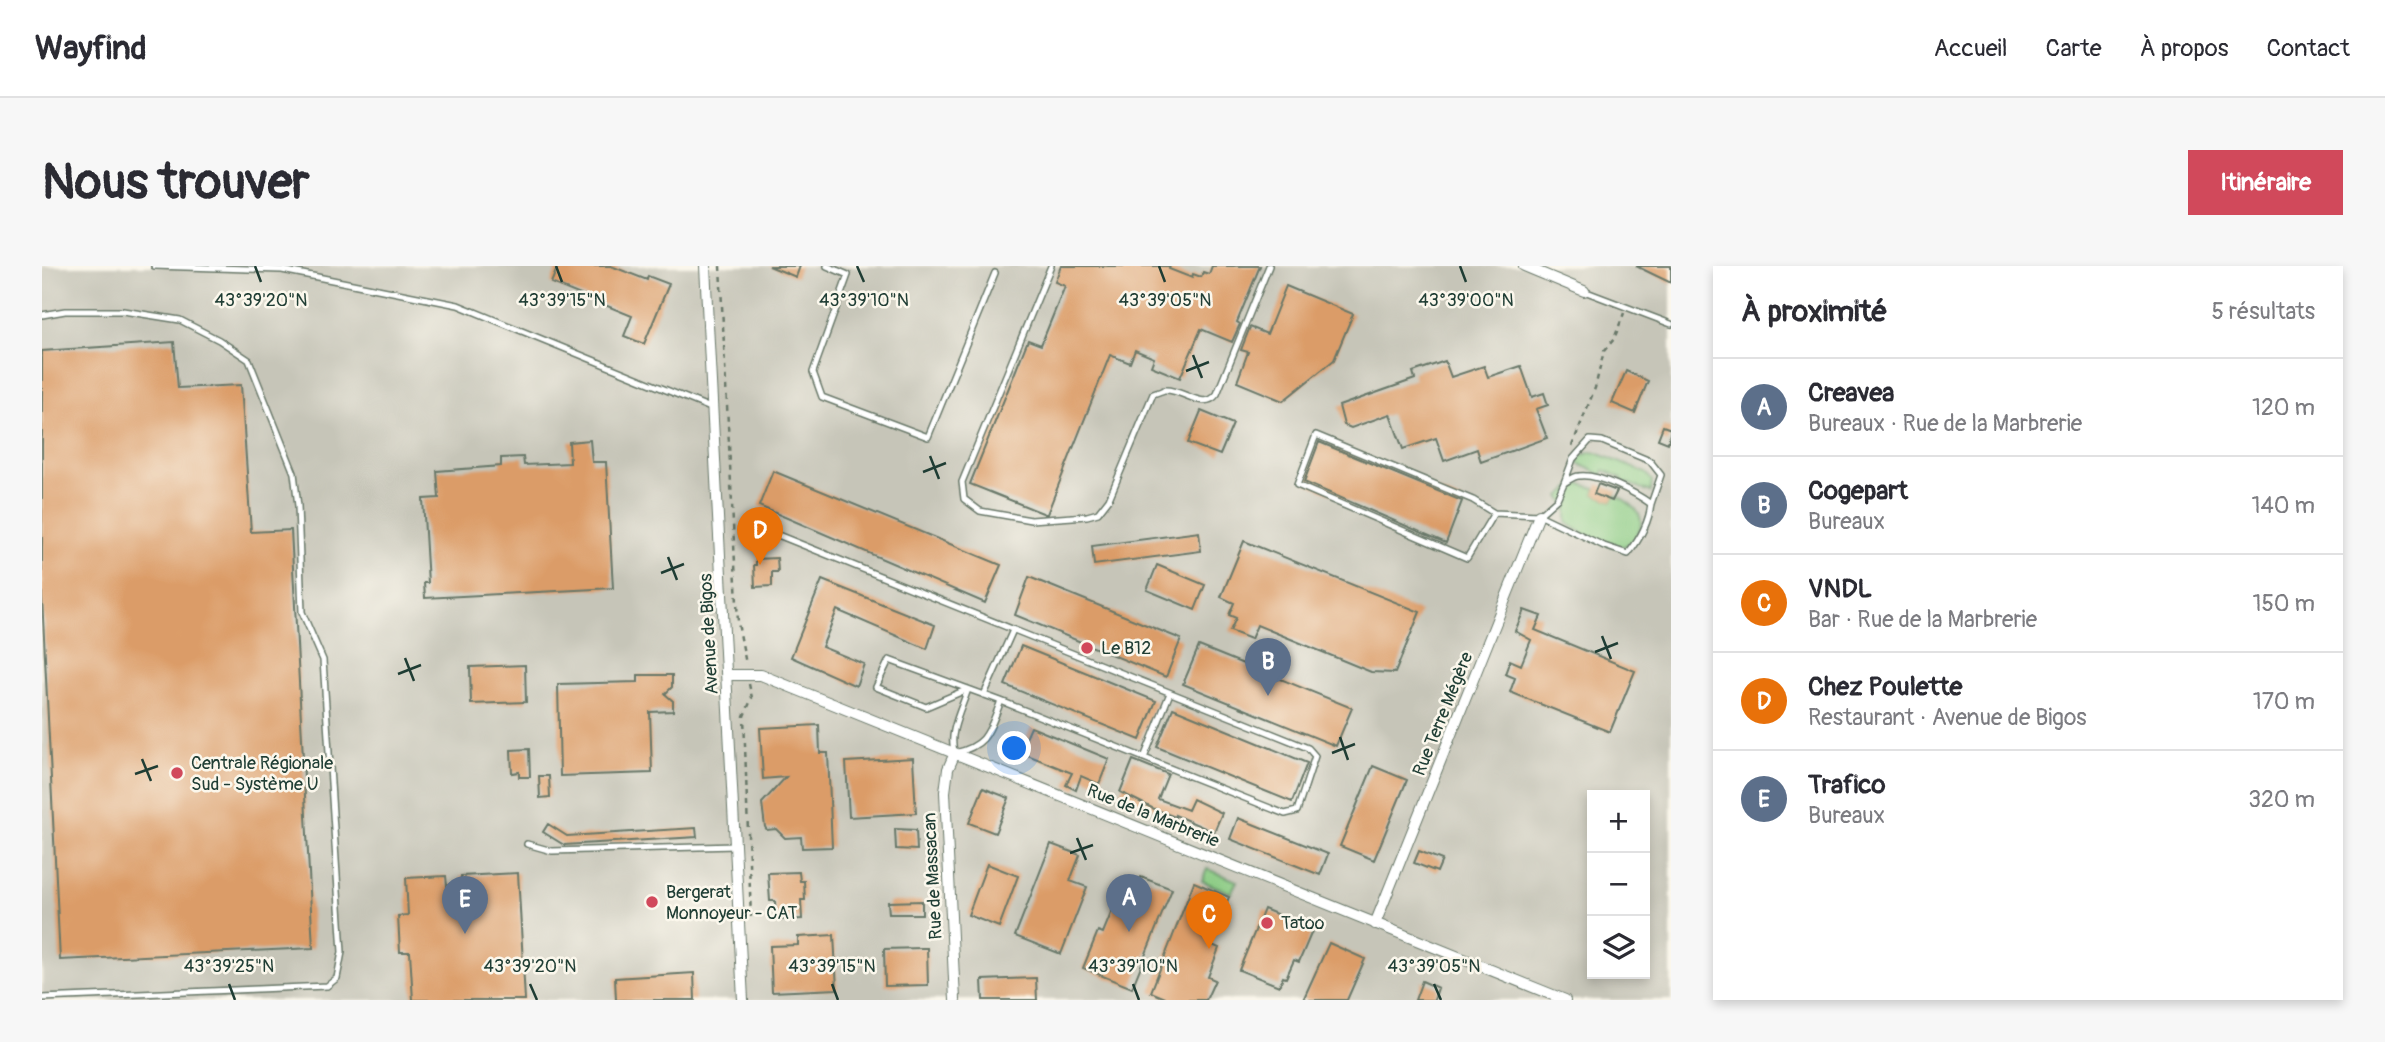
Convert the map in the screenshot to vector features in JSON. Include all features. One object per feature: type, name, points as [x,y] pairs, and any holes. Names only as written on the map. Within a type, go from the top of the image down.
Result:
[{"type":"street","name":"Avenue de Bigos","points":[[705,266],[743,1000]]},
{"type":"street","points":[[1524,266],[1584,291]]},
{"type":"street","name":"Rue Terre Mégère","points":[[1375,924],[1539,515]]},
{"type":"street","name":"Rue de la Marbrerie","points":[[727,675],[761,675],[1564,1000]]},
{"type":"street","name":"Rue de Massacan","points":[[955,1000],[945,792],[948,769],[956,753]]},
{"type":"lane","points":[[154,266],[282,270],[458,305],[713,409]]},
{"type":"lane","points":[[827,266],[848,275]]},
{"type":"lane","points":[[852,266],[813,372],[822,397],[928,438],[995,273]]},
{"type":"lane","points":[[1051,266],[961,482],[964,499],[979,511],[1031,520],[1098,513],[1109,499],[1153,394],[1163,390],[1206,402],[1213,400],[1269,266]]},
{"type":"lane","points":[[1584,291],[1671,324]]},
{"type":"lane","points":[[42,315],[65,311],[123,311],[180,320],[219,340],[249,360],[294,473],[302,612],[323,660],[342,952],[337,978],[327,986],[42,998]]},
{"type":"lane","points":[[1494,513],[1467,558],[1297,485],[1316,436],[1474,500],[1494,513],[1539,515],[1604,546],[1628,554],[1650,518],[1651,504],[1661,475],[1650,460],[1602,441],[1590,440],[1573,459],[1557,499],[1539,515]]},
{"type":"lane","points":[[1563,483],[1578,476],[1592,477],[1635,492],[1651,504]]},
{"type":"lane","points":[[763,529],[1308,748],[1315,755],[1297,811],[1285,814],[1000,701],[968,689],[889,660],[876,687],[926,708],[968,689]]},
{"type":"lane","points":[[984,695],[1013,630]]},
{"type":"lane","points":[[968,689],[951,745],[956,753],[974,748],[987,735],[1000,701]]},
{"type":"lane","points":[[1144,758],[1170,693]]},
{"type":"lane","points":[[527,844],[552,852],[735,845]]},
{"type":"path","points":[[720,266],[738,623],[752,698],[744,716],[751,919]]},
{"type":"path","points":[[1570,450],[1586,413],[1604,351],[1614,339],[1627,307]]},
{"type":"shaded area","points":[[42,266],[1671,266],[1671,1000],[42,1000]]},
{"type":"green space","points":[[1591,452],[1646,473],[1652,481],[1651,492],[1621,481],[1622,478],[1604,470],[1602,475],[1577,463],[1581,456]]},
{"type":"green space","points":[[1576,483],[1596,488],[1594,494],[1612,501],[1615,495],[1636,509],[1641,521],[1640,528],[1630,544],[1605,544],[1567,523],[1567,509],[1560,496]]},
{"type":"green space","points":[[1207,869],[1237,881],[1231,893],[1202,881]]},
{"type":"building","points":[[558,266],[611,266],[647,280],[648,276],[669,284],[644,344],[624,336],[632,316],[551,283]]},
{"type":"building","points":[[769,266],[800,266],[796,277]]},
{"type":"building","points":[[1061,266],[1170,266],[1169,269],[1192,278],[1193,274],[1201,277],[1203,272],[1209,274],[1212,266],[1260,266],[1237,322],[1240,324],[1232,342],[1201,329],[1180,378],[1151,366],[1154,358],[1135,350],[1130,363],[1110,355],[1045,514],[970,484],[1028,340],[1041,345],[1065,286],[1055,282]]},
{"type":"building","points":[[1636,266],[1671,266],[1671,283]]},
{"type":"building","points":[[1286,286],[1353,314],[1334,360],[1283,401],[1237,382],[1248,352],[1241,350],[1250,327],[1267,334]]},
{"type":"building","name":"Centrale Régionale Sud - Système U","points":[[174,342],[178,388],[241,385],[251,532],[291,530],[313,948],[60,960],[42,597],[42,351]]},
{"type":"building","points":[[1445,361],[1451,377],[1484,366],[1488,377],[1521,366],[1532,397],[1544,393],[1548,405],[1536,409],[1547,438],[1481,462],[1477,449],[1444,461],[1436,438],[1403,449],[1390,414],[1351,428],[1344,425],[1339,406],[1415,379],[1413,372]]},
{"type":"building","points":[[1626,371],[1648,381],[1635,413],[1612,403]]},
{"type":"building","points":[[1201,411],[1233,424],[1220,455],[1188,443]]},
{"type":"building","points":[[1663,426],[1671,429],[1668,443],[1658,439]]},
{"type":"building","points":[[590,440],[592,462],[606,462],[613,588],[425,598],[424,583],[428,583],[423,499],[439,498],[437,471],[501,466],[501,458],[523,457],[524,465],[570,463],[569,442]]},
{"type":"building","points":[[1319,442],[1462,501],[1446,543],[1304,482]]},
{"type":"building","points":[[773,471],[1001,565],[985,603],[759,506]]},
{"type":"building","points":[[1598,484],[1617,491],[1612,501],[1594,494]]},
{"type":"building","points":[[1199,532],[1201,551],[1094,565],[1092,546]]},
{"type":"building","points":[[1244,541],[1420,612],[1395,673],[1371,672],[1257,625],[1251,639],[1230,631],[1236,618],[1229,615],[1234,603],[1221,597]]},
{"type":"building","points":[[777,558],[778,572],[772,572],[772,586],[755,587],[756,559]]},
{"type":"building","points":[[1157,565],[1205,585],[1195,610],[1147,590]]},
{"type":"building","points":[[1029,577],[1181,639],[1166,677],[1015,615]]},
{"type":"building","points":[[822,580],[935,625],[927,649],[837,610],[822,647],[864,664],[856,686],[791,657]]},
{"type":"building","points":[[1524,610],[1541,616],[1535,630],[1635,671],[1610,732],[1510,692],[1515,678],[1505,674],[1510,660],[1521,665],[1531,640],[1515,631]]},
{"type":"building","points":[[1021,646],[1156,701],[1140,740],[1005,685]]},
{"type":"building","points":[[1199,646],[1352,708],[1336,746],[1183,684]]},
{"type":"building","points":[[525,665],[526,702],[471,704],[470,667]]},
{"type":"building","points":[[638,675],[672,675],[672,687],[665,694],[673,701],[673,711],[650,712],[652,773],[560,776],[558,684],[638,682]]},
{"type":"building","points":[[1173,708],[1307,763],[1292,802],[1157,747]]},
{"type":"building","points":[[819,725],[820,753],[828,753],[832,847],[802,848],[801,837],[785,838],[776,829],[767,830],[765,827],[762,803],[786,777],[763,779],[760,728]]},
{"type":"building","points":[[1031,727],[1109,759],[1099,784],[1081,776],[1076,790],[1066,785],[1072,773],[1020,752]]},
{"type":"building","points":[[529,749],[530,777],[519,777],[519,772],[512,773],[511,750]]},
{"type":"building","points":[[913,758],[916,813],[849,817],[846,762]]},
{"type":"building","points":[[1133,760],[1168,774],[1158,799],[1188,810],[1193,799],[1222,813],[1214,832],[1152,808],[1120,792]]},
{"type":"building","points":[[1373,766],[1407,780],[1374,860],[1340,846]]},
{"type":"building","points":[[539,776],[549,776],[550,797],[540,798]]},
{"type":"building","points":[[983,788],[1009,798],[995,833],[969,823]]},
{"type":"building","points":[[1238,818],[1328,854],[1320,875],[1230,839]]},
{"type":"building","points":[[548,824],[567,836],[696,828],[697,837],[564,845],[543,832]]},
{"type":"building","points":[[895,829],[916,830],[917,850],[896,849]]},
{"type":"building","points":[[1051,844],[1080,855],[1070,881],[1087,887],[1061,954],[1015,936]]},
{"type":"building","points":[[1419,851],[1442,860],[1437,872],[1414,863]]},
{"type":"building","points":[[987,864],[1018,876],[999,927],[968,915]]},
{"type":"building","name":"Bergerat Monnoyeur - CAT","points":[[799,872],[800,881],[804,881],[802,919],[776,920],[775,901],[770,901],[768,873]]},
{"type":"building","points":[[518,873],[525,1000],[413,1000],[410,952],[400,952],[398,916],[408,915],[406,878],[446,876],[447,886],[461,885],[461,876]]},
{"type":"building","points":[[1126,877],[1139,882],[1141,877],[1172,889],[1132,988],[1083,968],[1098,931],[1103,933]]},
{"type":"building","points":[[1194,882],[1229,897],[1210,944],[1219,948],[1208,977],[1215,980],[1206,1000],[1170,1000],[1151,992]]},
{"type":"building","points":[[922,901],[922,914],[889,914],[888,902]]},
{"type":"building","points":[[1264,909],[1313,929],[1299,962],[1294,960],[1279,986],[1239,970]]},
{"type":"building","points":[[834,935],[837,989],[772,992],[770,946],[798,945],[798,937]]},
{"type":"building","points":[[1329,943],[1365,959],[1347,1000],[1303,1000]]},
{"type":"building","points":[[927,948],[928,985],[885,986],[884,949]]},
{"type":"building","points":[[694,973],[695,1000],[616,1000],[615,978]]},
{"type":"building","points":[[1036,978],[1037,1000],[983,1000],[982,980]]},
{"type":"building","points":[[1422,981],[1438,988],[1434,1000],[1415,1000]]},
{"type":"place","name":"Chez Poulette","points":[[760,565]]},
{"type":"place","name":"Le B12","points":[[1087,648]]},
{"type":"place","name":"Cogepart","points":[[1268,696]]},
{"type":"place","name":"Centrale Régionale Sud - Système U","points":[[177,773]]},
{"type":"place","name":"Bergerat Monnoyeur - CAT","points":[[652,902]]},
{"type":"place","name":"Tatoo","points":[[1267,923]]},
{"type":"place","name":"Creavea","points":[[1129,932]]},
{"type":"place","name":"Trafico","points":[[465,934]]},
{"type":"place","name":"VNDL","points":[[1209,949]]}]
